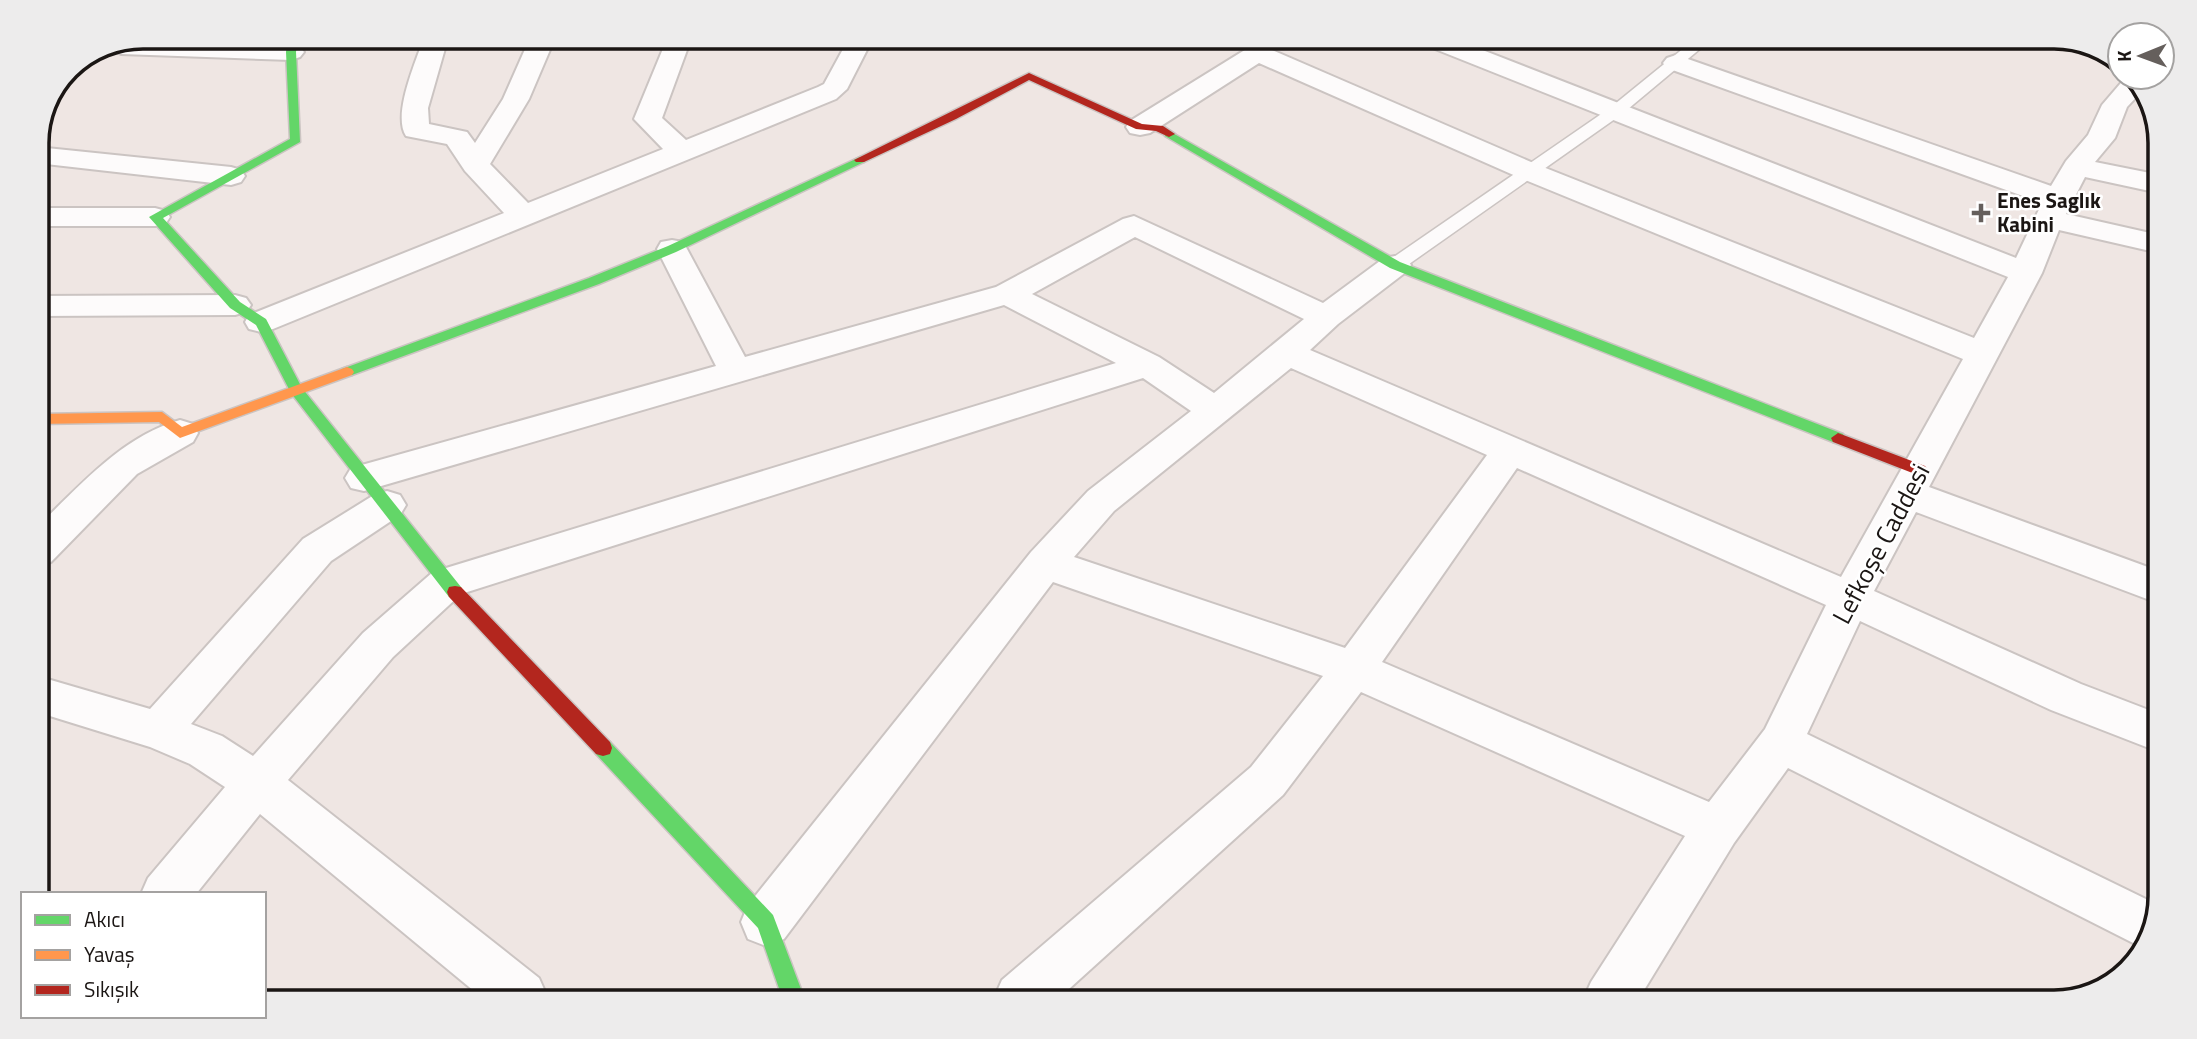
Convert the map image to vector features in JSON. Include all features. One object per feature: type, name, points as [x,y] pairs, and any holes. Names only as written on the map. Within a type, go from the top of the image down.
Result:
[{"type":"street","points":[[49,216],[155,218],[296,140],[292,49]]},
{"type":"street","points":[[433,49],[415,108],[416,130],[457,138],[475,165],[523,216]]},
{"type":"street","points":[[475,165],[516,100],[538,49]]},
{"type":"street","points":[[675,49],[648,119],[681,151]]},
{"type":"street","points":[[49,306],[248,314],[523,216],[827,93],[834,89],[855,49]]},
{"type":"street","points":[[1140,127],[1258,49]]},
{"type":"street","points":[[1265,49],[1528,172],[1980,353]]},
{"type":"street","points":[[1457,49],[2026,273]]},
{"type":"street","points":[[1676,63],[2061,195],[2148,238]]},
{"type":"street","points":[[49,539],[124,465],[180,433],[594,281],[672,248],[951,117],[1029,76],[1140,127],[1159,128],[1395,265],[2148,583]]},
{"type":"street","name":"Lefkoşe Caddesi","points":[[1615,990],[1717,828],[1781,743],[1850,598],[1980,353],[2026,273],[2061,195],[2131,99]]},
{"type":"street","points":[[49,156],[231,176]]},
{"type":"street","points":[[2061,195],[2148,185]]},
{"type":"street","points":[[155,218],[248,314],[296,390],[447,583],[766,922],[790,990]]},
{"type":"street","points":[[158,731],[317,550],[376,491],[736,372],[1007,294],[1134,225],[1326,317]]},
{"type":"street","points":[[672,248],[736,372]]},
{"type":"street","points":[[766,922],[1045,563],[1101,500],[1287,353],[1326,317],[1395,265]]},
{"type":"street","points":[[1007,294],[1147,365],[1213,409]]},
{"type":"street","points":[[1287,353],[1850,598],[2066,697],[2148,729]]},
{"type":"street","points":[[167,892],[257,783],[378,645],[447,583],[1147,365]]},
{"type":"street","points":[[49,419],[162,417],[180,433]]},
{"type":"street","points":[[1029,990],[1267,781],[1354,669],[1510,450]]},
{"type":"street","points":[[1045,563],[1354,669],[1717,828]]},
{"type":"street","points":[[49,698],[158,731],[206,750],[257,783],[514,990]]},
{"type":"street","points":[[1781,743],[2144,923]]},
{"type":"lane","points":[[1395,265],[1616,111],[1693,49]]},
{"type":"traffic: fast","points":[[291,49],[296,140],[155,217],[235,305],[261,322],[296,390],[455,592]]},
{"type":"traffic: fast","points":[[1169,134],[1395,265],[1838,438]]},
{"type":"traffic: fast","points":[[347,372],[594,281],[672,249],[860,160]]},
{"type":"traffic: fast","points":[[603,748],[766,922],[790,990]]},
{"type":"traffic: slow","points":[[49,419],[162,417],[180,433],[347,372]]},
{"type":"traffic: jam","points":[[860,160],[952,117],[1029,76],[1140,127],[1159,128],[1169,134]]},
{"type":"traffic: jam","points":[[1838,438],[1920,470]]},
{"type":"traffic: jam","points":[[455,592],[603,748]]},
{"type":"place","name":"Enes Saglık Kabini","points":[[1981,213]]}]
